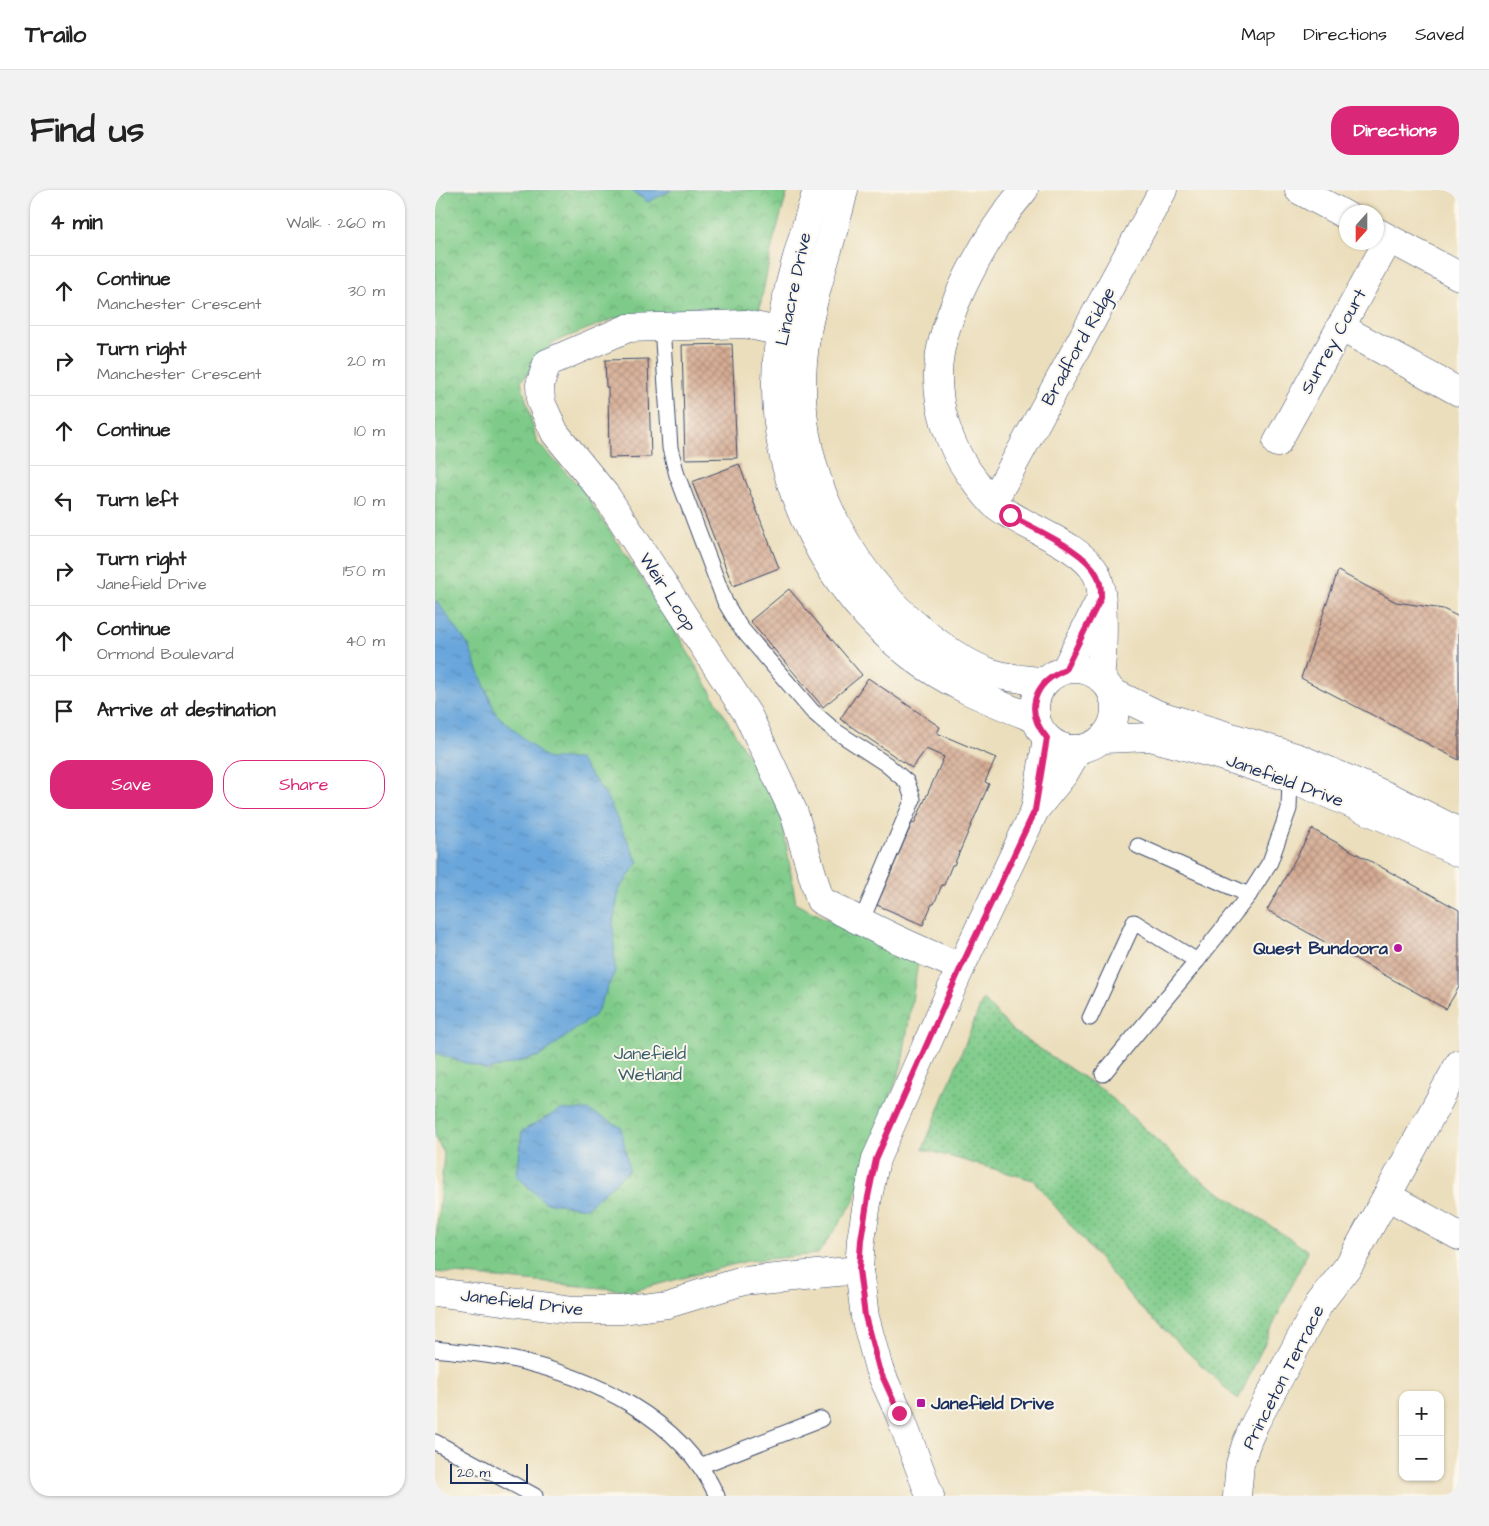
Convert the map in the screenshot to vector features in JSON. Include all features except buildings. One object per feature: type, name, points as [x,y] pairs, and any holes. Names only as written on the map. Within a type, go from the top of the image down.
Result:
[{"type":"street","name":"Linacre Drive","points":[[817,190],[789,288],[793,334],[803,363],[802,392],[804,419],[811,459],[835,523],[849,548],[889,601],[937,642],[963,659],[1002,676],[1055,676]]},
{"type":"street","name":"Linacre Drive","points":[[844,190],[811,309],[793,334],[776,381],[777,415],[786,464],[793,488],[807,524],[841,584],[889,638],[941,677],[1041,729]]},
{"type":"street","points":[[1024,190],[991,236],[961,291],[948,322],[938,373],[945,422],[953,446],[964,466],[993,502],[1010,515],[1074,550],[1084,558],[1097,575],[1101,586],[1106,685],[1115,704],[1115,717],[1111,729],[1103,739],[1092,746],[1078,750],[1056,745],[1041,729]]},
{"type":"street","name":"Bradford Ridge","points":[[993,502],[1163,190]]},
{"type":"street","points":[[1299,190],[1339,212]]},
{"type":"street","points":[[1384,236],[1459,276]]},
{"type":"street","name":"Surrey Court","points":[[1277,443],[1340,327],[1376,250]]},
{"type":"street","name":"Weir Loop","points":[[793,334],[745,324],[628,328],[547,363],[540,385],[541,402],[555,433],[607,497],[748,715],[794,813],[820,900],[861,922],[961,967]]},
{"type":"street","points":[[1340,327],[1459,392]]},
{"type":"street","points":[[1035,810],[1041,729],[1035,699],[1055,676],[1101,598]]},
{"type":"street","points":[[1055,676],[1089,671],[1106,685]]},
{"type":"street","name":"Janefield Drive","points":[[1106,685],[1157,714],[1299,758],[1392,798],[1459,832]]},
{"type":"street","name":"Janefield Drive","points":[[1103,739],[1150,737],[1214,754],[1290,778],[1390,820],[1459,853]]},
{"type":"street","points":[[930,1496],[899,1413],[879,1369],[865,1316],[859,1270],[865,1214],[876,1159],[961,967],[1035,810],[1064,774],[1078,750]]},
{"type":"street","name":"Princeton Terrace","points":[[1237,1496],[1240,1464],[1255,1423],[1319,1304],[1349,1265],[1459,1064]]},
{"type":"street","points":[[1387,1196],[1459,1236]]},
{"type":"street","name":"Princeton Terrace","points":[[1243,1496],[1268,1433],[1333,1312],[1349,1265]]},
{"type":"street","name":"Janefield Drive","points":[[435,1292],[573,1310],[621,1310],[667,1304],[743,1281],[859,1270]]},
{"type":"lane","points":[[662,326],[670,448],[677,474],[725,602],[740,627],[812,711],[834,730],[886,764],[907,782],[913,799],[861,922]]},
{"type":"lane","points":[[1103,1074],[1197,961],[1249,894],[1270,862],[1289,809],[1290,778]]},
{"type":"lane","points":[[1138,846],[1249,894]]},
{"type":"lane","points":[[1090,1018],[1133,922],[1197,961]]},
{"type":"lane","points":[[435,1349],[527,1363],[570,1376],[624,1401],[665,1428],[688,1449],[717,1496]]},
{"type":"lane","points":[[700,1466],[821,1419]]},
{"type":"lane","points":[[435,1442],[535,1496]]},
{"type":"green space","name":"Janefield Wetland","points":[[435,190],[788,190],[773,242],[759,312],[616,318],[554,342],[521,381],[537,442],[581,488],[668,618],[781,813],[796,904],[918,963],[902,1064],[853,1203],[818,1254],[747,1261],[632,1291],[435,1272],[435,1251],[444,1153],[435,1138]]},
{"type":"green space","points":[[983,999],[1013,1031],[1104,1091],[1197,1177],[1308,1251],[1238,1400],[1136,1303],[1033,1180],[923,1149]]},
{"type":"water","points":[[632,190],[672,190],[648,202]]},
{"type":"water","points":[[435,600],[468,645],[496,714],[547,759],[579,759],[605,794],[638,862],[619,890],[613,923],[615,971],[596,1014],[540,1056],[487,1070],[435,1053]]},
{"type":"water","points":[[560,1110],[588,1110],[621,1127],[629,1170],[586,1208],[544,1202],[517,1176],[522,1131]]},
{"type":"place","name":"Quest Bundoora","points":[[1398,948]]},
{"type":"place","name":"Janefield Drive","points":[[921,1403]]},
{"type":"route","points":[[899,1413],[879,1369],[865,1316],[859,1270],[861,1240],[876,1159],[961,967],[1035,810],[1047,738],[1040,730],[1036,719],[1035,699],[1045,681],[1054,674],[1065,670],[1101,598],[1101,586],[1097,575],[1084,558],[1074,550],[1010,515]]}]
